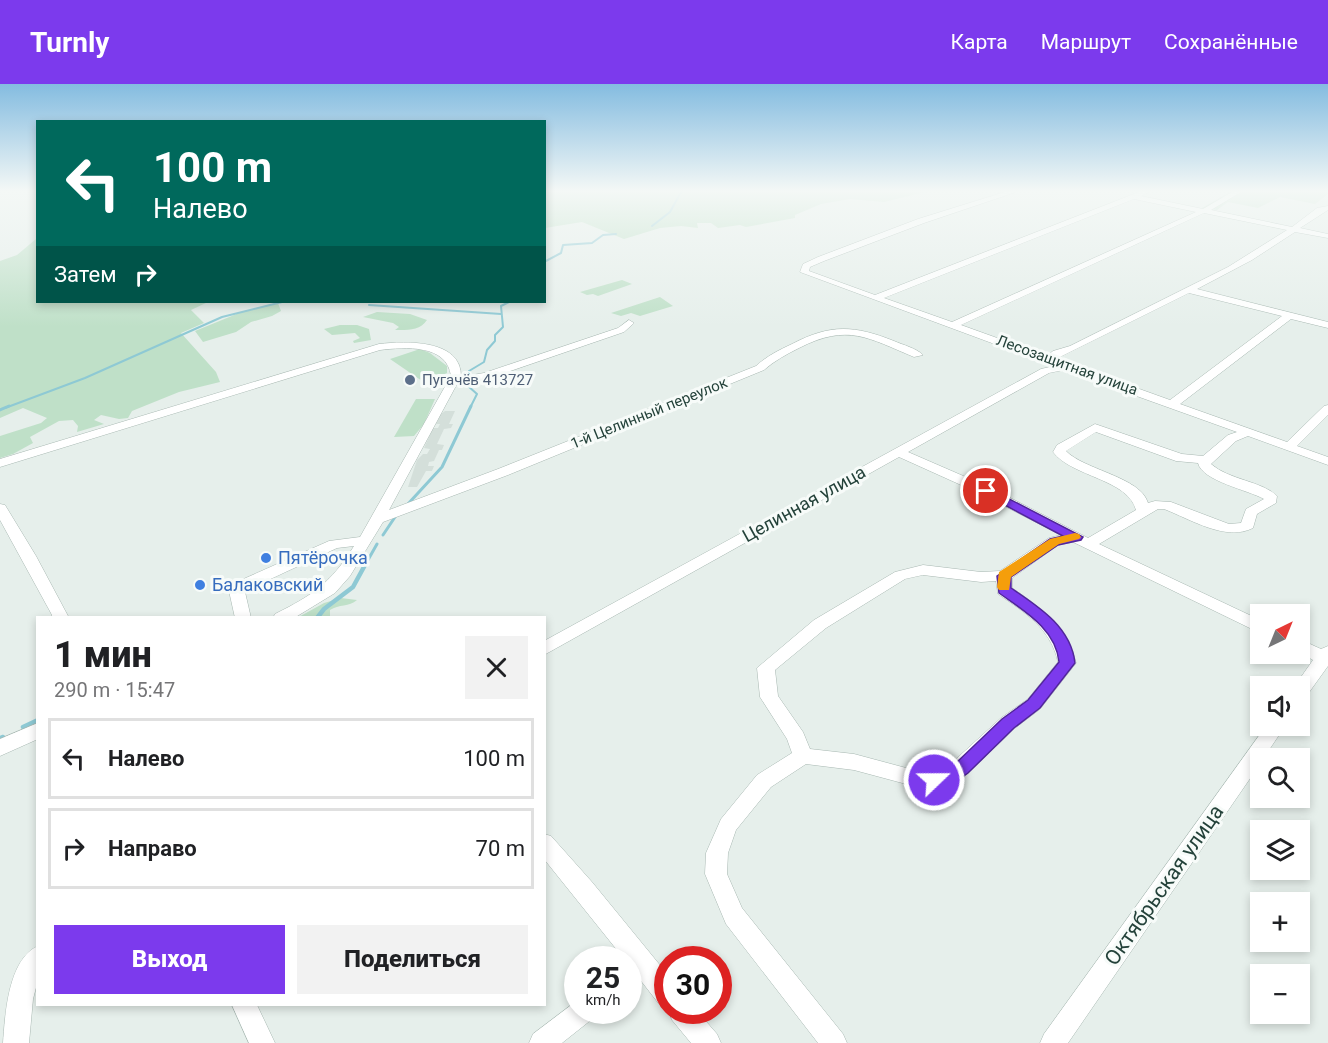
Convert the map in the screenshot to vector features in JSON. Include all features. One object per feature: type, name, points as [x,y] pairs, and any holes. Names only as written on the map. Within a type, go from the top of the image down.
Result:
[{"type":"street","name":"Лесозащитная улица","points":[[880,237],[821,259],[806,266],[804,272],[1173,403],[1328,461]]},
{"type":"street","points":[[875,298],[1030,237]]},
{"type":"street","points":[[953,325],[1147,237]]},
{"type":"street","points":[[1050,359],[1057,353],[1074,348],[1189,290],[1281,237]]},
{"type":"street","points":[[1189,290],[1328,325]]},
{"type":"street","points":[[1173,403],[1290,315]]},
{"type":"street","points":[[452,382],[486,376],[621,330],[629,323]]},
{"type":"street","name":"1-й Целинный переулок","points":[[376,520],[503,472],[760,368],[766,362],[826,331],[855,331],[918,355]]},
{"type":"street","points":[[0,463],[380,347],[415,345],[435,350],[452,361],[457,369],[376,520],[345,573],[308,604],[285,616]]},
{"type":"street","name":"Целинная улица","points":[[546,649],[1045,371],[1065,366]]},
{"type":"street","points":[[1288,447],[1328,408]]},
{"type":"street","points":[[1143,511],[1140,499],[1123,486],[1065,458],[1059,452],[1061,448],[1095,428],[1180,458],[1206,460]]},
{"type":"street","points":[[803,756],[796,737],[769,697],[766,668],[820,624],[900,575],[923,570],[981,577],[1004,576],[1054,541],[1082,541],[1155,505],[1166,505],[1227,528],[1240,529],[1248,525],[1251,512],[1271,500],[1270,496],[1209,470],[1204,465],[1206,460],[1232,438],[1248,432]]},
{"type":"street","points":[[897,452],[986,491],[1082,541],[1250,622]]},
{"type":"street","points":[[0,508],[29,555],[60,616]]},
{"type":"street","points":[[242,616],[237,591],[244,585],[334,544],[364,541]]},
{"type":"street","points":[[834,1043],[734,916],[716,874],[717,853],[729,825],[764,781],[803,756],[854,762],[921,780],[948,779],[1008,723],[1034,704],[1067,663],[1065,648],[1042,616],[1004,590],[1004,576]]},
{"type":"street","points":[[1310,650],[1327,657],[1310,679]]},
{"type":"street","points":[[0,747],[36,731]]},
{"type":"street","name":"Октябрьская улица","points":[[1053,1043],[1269,736]]},
{"type":"street","points":[[546,845],[584,889],[621,946]]},
{"type":"street","points":[[16,1043],[19,1002],[35,961]]},
{"type":"street","points":[[642,974],[654,983]]},
{"type":"street","points":[[244,1006],[262,1043]]},
{"type":"street","points":[[542,1043],[566,1024]]},
{"type":"street","points":[[692,1024],[708,1043]]},
{"type":"shaded area","points":[[445,411],[455,411],[449,424],[453,424],[451,428],[444,429],[437,444],[444,445],[434,461],[429,462],[428,466],[434,466],[432,471],[426,471],[417,487],[408,487],[417,460],[423,454],[427,454],[430,449],[424,448],[433,428],[438,428],[440,424],[436,424]]},
{"type":"green space","points":[[36,239],[36,303],[206,303],[191,310],[204,323],[181,333],[216,372],[220,382],[179,392],[132,411],[128,418],[119,419],[101,415],[94,420],[104,424],[77,432],[78,426],[73,420],[59,421],[30,437],[33,443],[0,458],[0,436],[41,423],[47,418],[23,408],[0,418],[0,261],[17,255]]},
{"type":"green space","points":[[622,280],[632,284],[598,296],[580,292]]},
{"type":"green space","points":[[660,297],[673,306],[640,316],[631,313],[621,316],[611,313]]},
{"type":"green space","points":[[278,303],[281,311],[251,322],[236,332],[203,342],[195,331],[244,311]]},
{"type":"green space","points":[[377,312],[410,314],[427,320],[417,328],[395,330],[399,327],[393,323],[363,317]]},
{"type":"green space","points":[[340,325],[357,325],[369,329],[371,340],[354,343],[353,341],[360,338],[355,333],[332,335],[324,329]]},
{"type":"green space","points":[[420,349],[430,353],[447,366],[447,373],[425,383],[390,359]]},
{"type":"green space","points":[[416,399],[435,399],[424,424],[414,436],[394,437]]},
{"type":"green space","points":[[341,598],[357,600],[330,610],[330,616],[301,616],[324,603]]},
{"type":"waterway","points":[[546,261],[561,253],[563,245],[592,243],[601,237]]},
{"type":"waterway","points":[[5,408],[85,378],[222,317],[278,303]]},
{"type":"waterway","points":[[469,378],[469,371],[484,362],[487,350],[495,341],[495,335],[503,327],[501,306],[507,303]]},
{"type":"waterway","points":[[369,305],[501,314]]},
{"type":"waterway","points":[[468,382],[468,386],[477,394],[471,406]]},
{"type":"waterway","points":[[0,410],[9,406]]},
{"type":"waterway","points":[[407,505],[442,467],[471,406]]},
{"type":"waterway","points":[[383,535],[395,517]]},
{"type":"waterway","points":[[364,567],[377,544]]},
{"type":"waterway","points":[[319,616],[324,609],[353,587],[365,565]]},
{"type":"waterway","points":[[23,727],[36,721]]},
{"type":"slow traffic","points":[[1004,587],[1004,576],[1054,541],[1075,537]]},
{"type":"place","name":"Пугачёв 413727","points":[[410,380]]},
{"type":"place","name":"Пятёрочка","points":[[266,558]]},
{"type":"place","name":"Балаковский","points":[[200,585]]},
{"type":"route","points":[[934,780],[948,779],[962,768],[1008,723],[1034,704],[1067,663],[1065,648],[1042,616],[1004,590],[1004,576],[1054,541],[1076,537],[986,491]]}]
